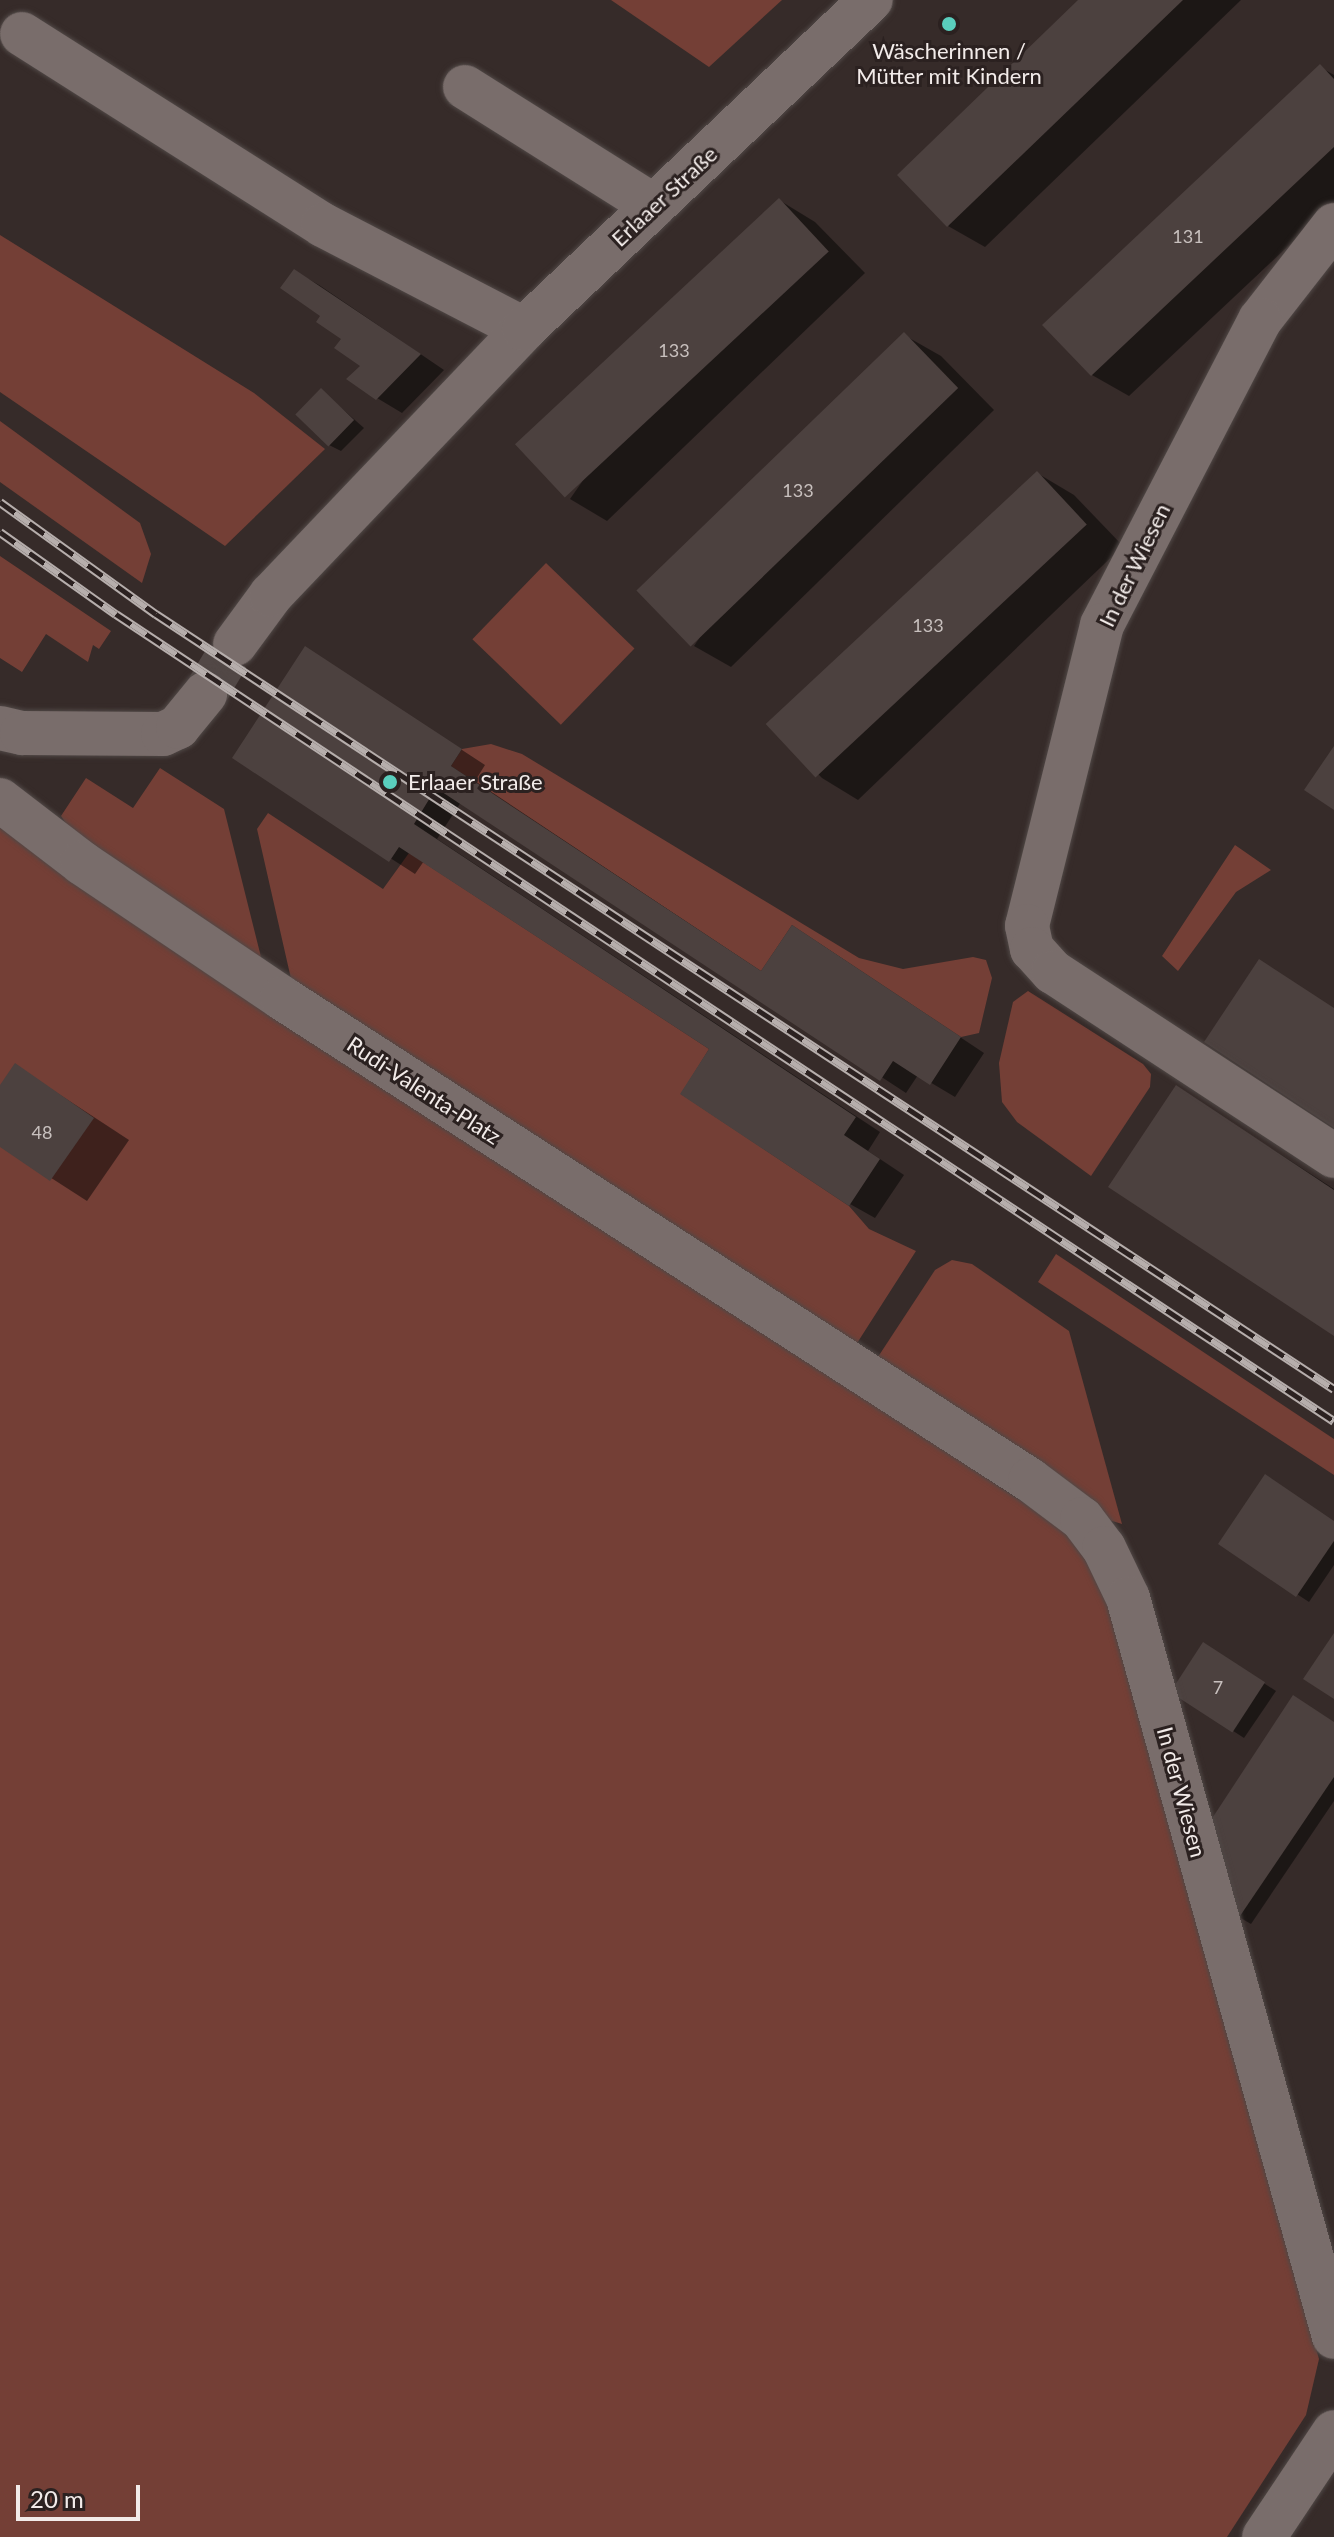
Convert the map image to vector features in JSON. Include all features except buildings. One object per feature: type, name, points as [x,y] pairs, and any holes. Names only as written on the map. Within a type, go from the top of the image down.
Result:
[{"type":"street","name":"Erlaaer Straße","points":[[235,644],[319,543],[524,329],[871,0]]},
{"type":"street","points":[[22,34],[323,225],[524,329]]},
{"type":"street","points":[[465,87],[654,206]]},
{"type":"street","name":"In der Wiesen","points":[[1334,225],[1260,320],[1102,625],[1033,894],[1029,945],[1053,972],[1334,1156]]},
{"type":"street","points":[[0,728],[37,734],[163,734],[178,727],[205,694]]},
{"type":"street","name":"Rudi-Valenta-Platz","points":[[0,800],[82,863],[269,989],[855,1368]]},
{"type":"street","name":"In der Wiesen","points":[[855,1368],[1067,1505],[1094,1533],[1113,1564],[1133,1617],[1334,2337]]},
{"type":"street","points":[[1264,2537],[1334,2432]]},
{"type":"shaded area","points":[[611,0],[782,0],[709,67]]},
{"type":"shaded area","points":[[0,235],[254,393],[325,449],[225,546],[0,392]]},
{"type":"shaded area","points":[[0,421],[140,523],[151,554],[142,583],[0,482]]},
{"type":"shaded area","points":[[0,556],[111,631],[99,649],[93,645],[88,662],[46,634],[22,672],[0,658]]},
{"type":"shaded area","points":[[546,563],[634,648],[561,725],[472,639]]},
{"type":"shaded area","points":[[491,744],[522,754],[859,958],[903,969],[973,957],[986,960],[992,978],[979,1033],[961,1037],[792,925],[761,971],[451,766],[462,749]]},
{"type":"shaded area","points":[[160,768],[224,809],[263,965],[85,852],[61,816],[86,778],[133,808]]},
{"type":"shaded area","points":[[268,813],[383,889],[409,853],[709,1049],[681,1094],[849,1206],[869,1229],[916,1251],[852,1351],[294,992],[257,829]]},
{"type":"shaded area","points":[[0,828],[1071,1534],[1099,1569],[1319,2359],[1306,2415],[1227,2537],[0,2537]]},
{"type":"shaded area","points":[[1235,845],[1271,870],[1236,892],[1178,971],[1162,956]]},
{"type":"shaded area","points":[[1028,991],[1143,1064],[1151,1074],[1150,1087],[1091,1176],[1017,1122],[1002,1102],[999,1063],[1013,1002]]},
{"type":"shaded area","points":[[1056,1254],[1334,1439],[1334,1475],[1038,1282]]},
{"type":"shaded area","points":[[952,1260],[972,1264],[1069,1331],[1122,1524],[1099,1517],[872,1366],[935,1270]]},
{"type":"tunnel","points":[[205,694],[235,644]]},
{"type":"railway","points":[[0,502],[156,614],[1334,1389]]},
{"type":"railway","points":[[0,532],[116,614],[1334,1421]]},
{"type":"place","name":"Wäscherinnen / Mütter mit Kindern","points":[[949,24]]},
{"type":"place","name":"Erlaaer Straße","points":[[390,782]]}]
